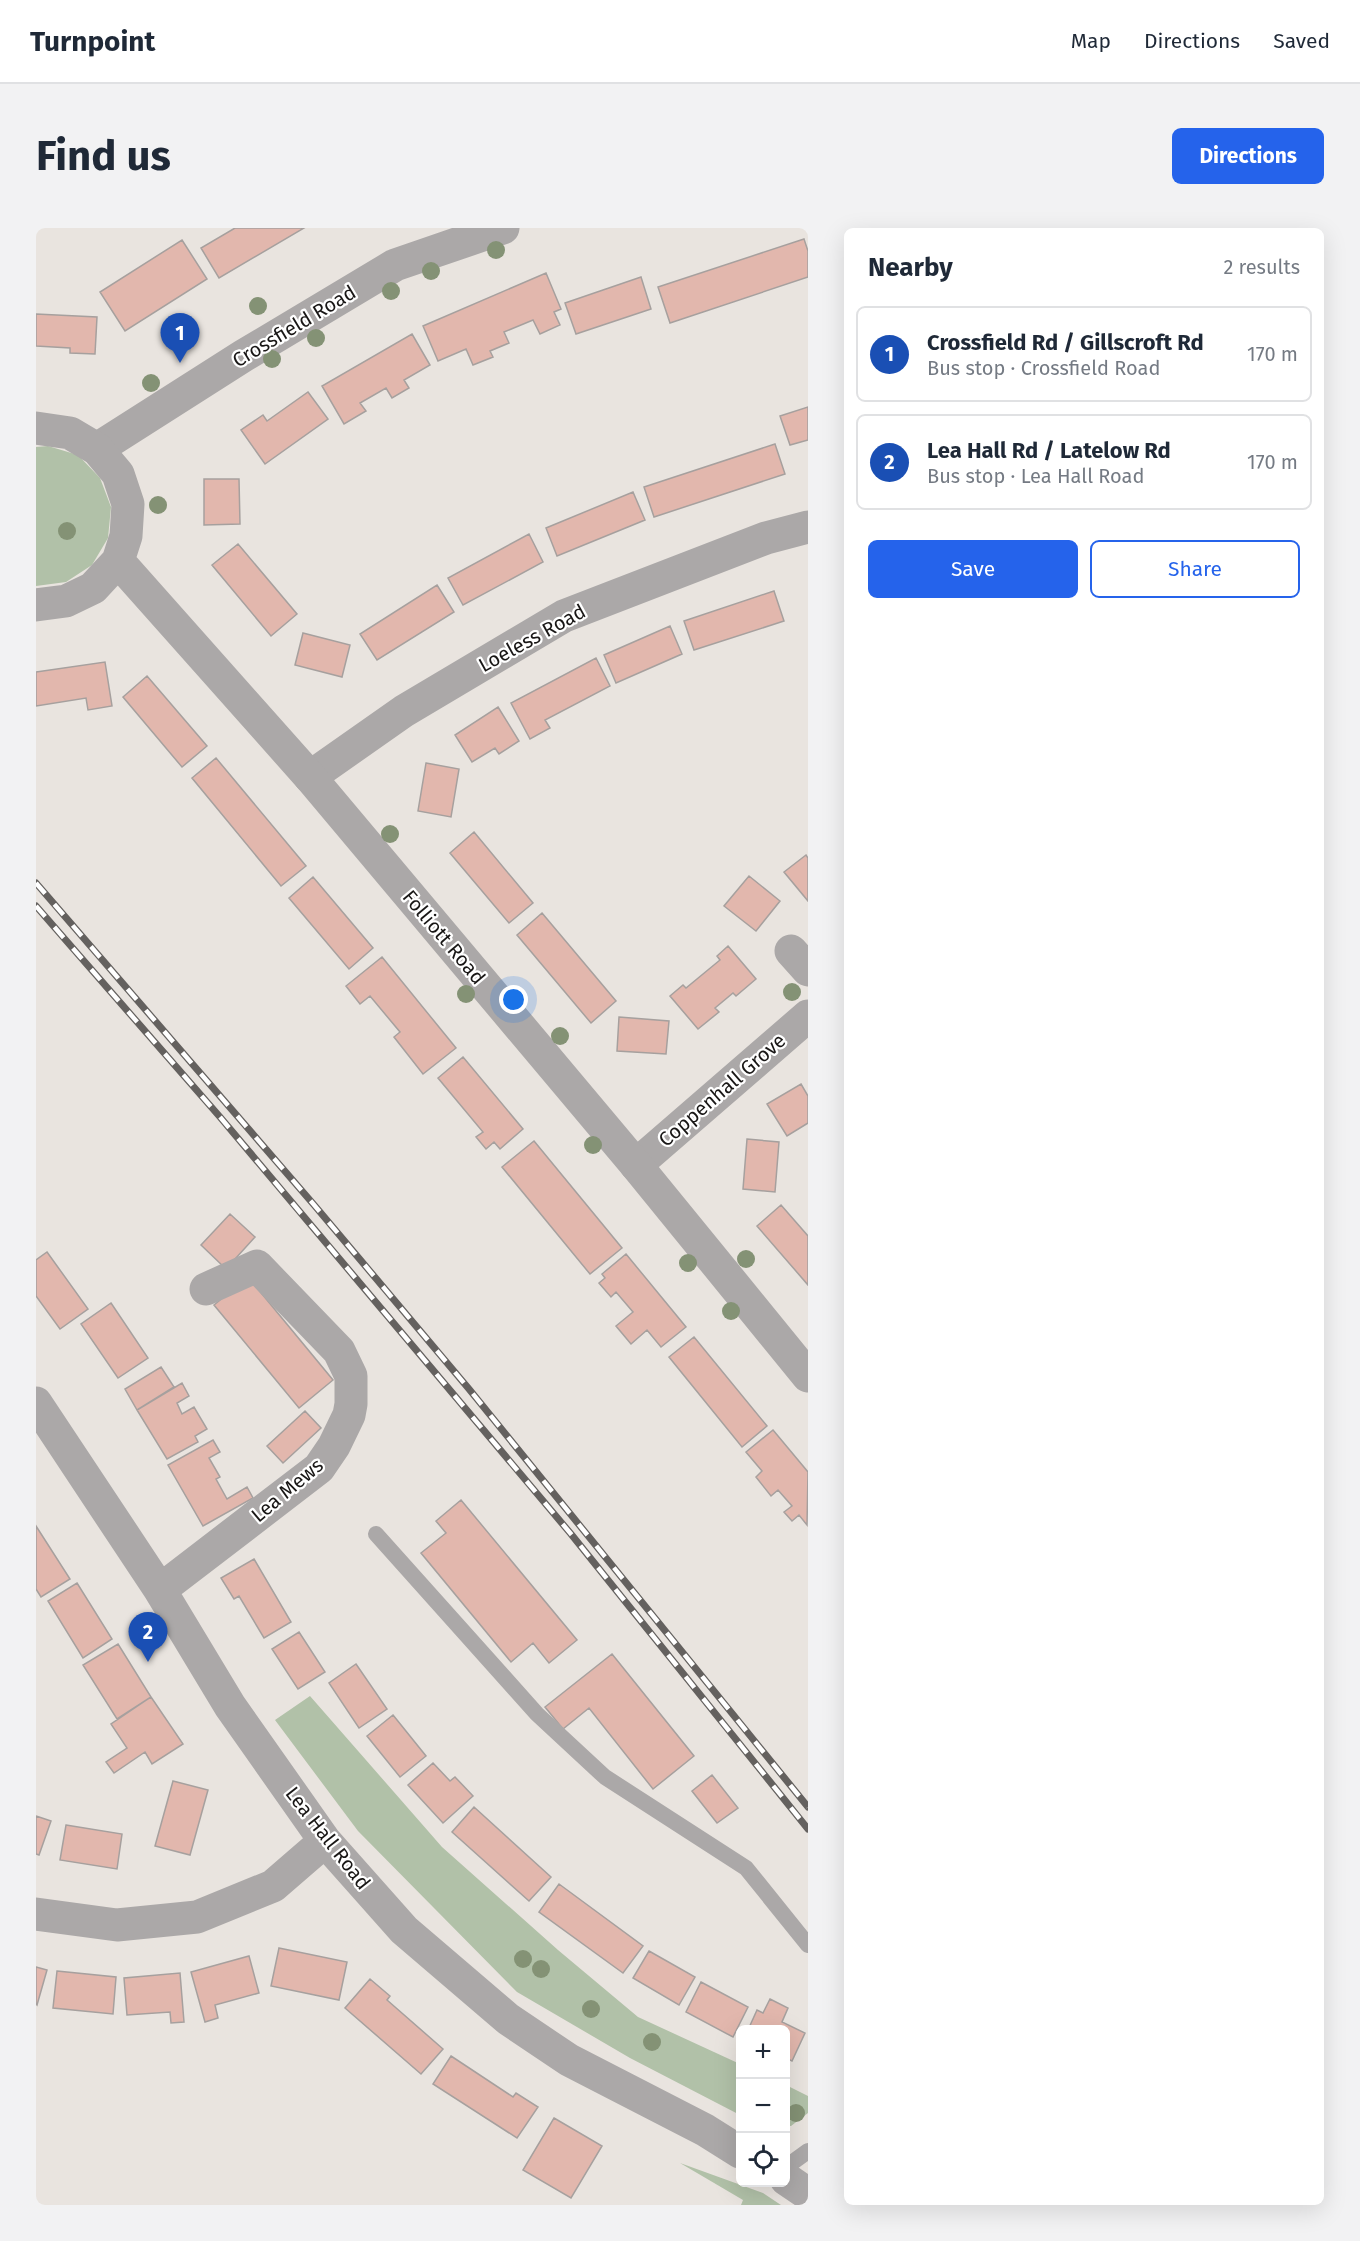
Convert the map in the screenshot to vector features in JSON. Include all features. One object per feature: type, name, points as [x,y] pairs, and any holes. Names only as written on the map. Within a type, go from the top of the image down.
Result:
[{"type":"street","name":"Crossfield Road","points":[[97,449],[243,356],[395,265],[503,228]]},
{"type":"street","points":[[36,428],[70,433],[97,449],[118,474],[128,504],[126,536],[118,561],[93,588],[66,601],[36,605]]},
{"type":"street","name":"Loeless Road","points":[[310,777],[404,711],[564,616],[766,538],[808,526]]},
{"type":"street","name":"Folliott Road","points":[[118,561],[310,777],[636,1165],[808,1376]]},
{"type":"street","name":"Coppenhall Grove","points":[[636,1165],[808,1016]]},
{"type":"street","name":"Lea Mews","points":[[160,1590],[319,1467],[344,1428],[351,1404],[351,1376],[339,1351],[257,1266],[206,1290]]},
{"type":"street","name":"Lea Hall Road","points":[[36,1403],[160,1590],[230,1706],[325,1841],[404,1930],[508,2019],[569,2060],[705,2130],[736,2149]]},
{"type":"street","points":[[36,1914],[117,1925],[197,1917],[273,1886],[325,1841]]},
{"type":"street","points":[[790,2182],[808,2194]]},
{"type":"lane","points":[[376,1534],[537,1714],[605,1777],[746,1868],[808,1945]]},
{"type":"lane","points":[[790,2164],[808,2151]]},
{"type":"green space","points":[[48,446],[78,455],[100,478],[111,507],[108,538],[92,565],[66,582],[36,586],[36,447]]},
{"type":"green space","points":[[310,1696],[442,1847],[558,1950],[638,2017],[736,2062],[736,2113],[630,2058],[517,1992],[358,1831],[275,1720]]},
{"type":"green space","points":[[790,2087],[808,2096],[808,2113],[791,2126]]},
{"type":"green space","points":[[680,2163],[736,2183],[736,2187],[746,2187],[763,2193],[781,2205],[741,2205],[743,2200]]},
{"type":"building","points":[[235,228],[304,228],[219,278],[201,248]]},
{"type":"building","points":[[804,239],[808,251],[808,277],[670,323],[658,287]]},
{"type":"building","points":[[182,240],[207,279],[125,331],[100,292]]},
{"type":"building","points":[[546,273],[561,309],[554,312],[560,325],[540,334],[533,320],[504,332],[509,343],[490,351],[493,357],[473,365],[466,349],[438,361],[423,326]]},
{"type":"building","points":[[641,277],[651,309],[576,334],[565,303]]},
{"type":"building","points":[[36,314],[97,317],[95,354],[70,353],[70,348],[36,346]]},
{"type":"building","points":[[412,334],[430,365],[404,380],[409,388],[392,398],[386,388],[360,403],[366,411],[344,424],[322,386]]},
{"type":"building","points":[[308,392],[328,419],[265,464],[241,430],[263,415],[267,421]]},
{"type":"building","points":[[808,407],[808,440],[790,445],[780,416]]},
{"type":"building","points":[[775,444],[785,474],[654,517],[644,487]]},
{"type":"building","points":[[204,479],[239,479],[240,524],[204,525]]},
{"type":"building","points":[[633,492],[645,520],[557,556],[546,528]]},
{"type":"building","points":[[529,534],[543,562],[463,605],[448,578]]},
{"type":"building","points":[[238,544],[297,614],[271,636],[212,565]]},
{"type":"building","points":[[437,585],[454,612],[377,660],[360,634]]},
{"type":"building","points":[[774,591],[784,621],[694,650],[684,621]]},
{"type":"building","points":[[670,626],[682,654],[616,683],[604,655]]},
{"type":"building","points":[[303,633],[350,645],[342,677],[295,665]]},
{"type":"building","points":[[596,658],[610,686],[545,720],[550,728],[530,739],[511,703]]},
{"type":"building","points":[[105,662],[112,706],[88,710],[86,698],[36,706],[36,672]]},
{"type":"building","points":[[147,676],[207,746],[182,767],[123,697]]},
{"type":"building","points":[[498,707],[519,741],[499,754],[495,748],[472,762],[455,735]]},
{"type":"building","points":[[216,758],[306,866],[281,886],[192,778]]},
{"type":"building","points":[[426,763],[459,769],[451,817],[418,811]]},
{"type":"building","points":[[474,832],[533,903],[509,923],[450,853]]},
{"type":"building","points":[[806,855],[808,858],[808,901],[784,872]]},
{"type":"building","points":[[749,876],[780,901],[756,931],[724,906]]},
{"type":"building","points":[[313,877],[373,948],[349,969],[289,898]]},
{"type":"building","points":[[542,913],[616,1001],[591,1023],[517,935]]},
{"type":"building","points":[[728,946],[756,979],[736,996],[733,993],[715,1008],[719,1012],[698,1029],[670,996],[683,985],[686,988],[720,960],[717,956]]},
{"type":"building","points":[[382,957],[456,1048],[423,1074],[394,1037],[400,1032],[370,996],[360,1004],[346,986]]},
{"type":"building","points":[[619,1017],[669,1021],[666,1054],[617,1051]]},
{"type":"building","points":[[463,1057],[523,1129],[500,1149],[494,1142],[486,1149],[476,1137],[483,1132],[438,1078]]},
{"type":"building","points":[[801,1084],[808,1096],[808,1123],[787,1136],[767,1104]]},
{"type":"building","points":[[747,1139],[779,1142],[775,1192],[743,1189]]},
{"type":"building","points":[[534,1141],[622,1248],[590,1274],[502,1167]]},
{"type":"building","points":[[781,1205],[808,1236],[808,1285],[757,1226]]},
{"type":"building","points":[[230,1214],[255,1237],[226,1269],[201,1245]]},
{"type":"building","points":[[47,1252],[88,1309],[60,1329],[36,1296],[36,1260]]},
{"type":"building","points":[[626,1254],[686,1327],[661,1347],[647,1330],[631,1344],[616,1326],[633,1312],[616,1292],[611,1297],[599,1283],[605,1278],[602,1274]]},
{"type":"building","points":[[248,1277],[333,1380],[299,1408],[214,1305]]},
{"type":"building","points":[[111,1303],[148,1358],[118,1378],[81,1324]]},
{"type":"building","points":[[694,1337],[767,1426],[742,1447],[669,1357]]},
{"type":"building","points":[[161,1367],[174,1387],[137,1410],[125,1389]]},
{"type":"building","points":[[182,1383],[189,1396],[177,1403],[182,1414],[194,1407],[207,1429],[195,1436],[198,1442],[167,1459],[137,1410]]},
{"type":"building","points":[[305,1411],[321,1428],[283,1463],[267,1446]]},
{"type":"building","points":[[773,1430],[808,1472],[807,1525],[799,1515],[792,1521],[784,1512],[792,1506],[778,1490],[771,1496],[756,1477],[762,1471],[746,1452]]},
{"type":"building","points":[[213,1440],[220,1452],[209,1458],[220,1477],[216,1479],[227,1499],[247,1487],[253,1498],[203,1526],[168,1465]]},
{"type":"building","points":[[461,1500],[577,1640],[549,1663],[533,1643],[511,1662],[421,1553],[446,1533],[436,1521]]},
{"type":"building","points":[[36,1526],[70,1579],[41,1597],[36,1589]]},
{"type":"building","points":[[254,1559],[291,1622],[264,1638],[239,1596],[234,1599],[221,1578]]},
{"type":"building","points":[[77,1583],[112,1639],[83,1658],[48,1601]]},
{"type":"building","points":[[299,1632],[325,1672],[298,1689],[272,1649]]},
{"type":"building","points":[[118,1644],[151,1697],[117,1719],[83,1665]]},
{"type":"building","points":[[612,1654],[694,1756],[653,1789],[589,1708],[563,1729],[545,1707]]},
{"type":"building","points":[[356,1664],[387,1709],[359,1728],[329,1683]]},
{"type":"building","points":[[151,1697],[183,1744],[152,1764],[145,1752],[114,1773],[106,1762],[127,1748],[111,1724]]},
{"type":"building","points":[[393,1715],[426,1756],[400,1777],[367,1736]]},
{"type":"building","points":[[433,1763],[450,1781],[455,1777],[473,1796],[443,1823],[408,1785]]},
{"type":"building","points":[[712,1775],[738,1808],[717,1823],[692,1791]]},
{"type":"building","points":[[173,1781],[208,1790],[190,1855],[155,1846]]},
{"type":"building","points":[[474,1807],[551,1877],[529,1901],[452,1832]]},
{"type":"building","points":[[36,1816],[51,1821],[39,1855],[36,1854]]},
{"type":"building","points":[[66,1825],[122,1834],[117,1869],[60,1860]]},
{"type":"building","points":[[559,1884],[643,1946],[623,1973],[539,1912]]},
{"type":"building","points":[[279,1948],[347,1962],[339,2000],[271,1986]]},
{"type":"building","points":[[649,1951],[695,1977],[679,2005],[633,1978]]},
{"type":"building","points":[[249,1956],[259,1993],[215,2005],[218,2018],[205,2022],[191,1972]]},
{"type":"building","points":[[36,1967],[47,1970],[37,2005],[36,2004]]},
{"type":"building","points":[[57,1971],[116,1977],[113,2014],[53,2008]]},
{"type":"building","points":[[180,1973],[184,2022],[171,2023],[170,2012],[127,2015],[124,1978]]},
{"type":"building","points":[[370,1979],[390,1996],[387,2000],[443,2049],[421,2074],[345,2008]]},
{"type":"building","points":[[701,1982],[748,2007],[739,2025],[736,2025],[733,2037],[686,2012]]},
{"type":"building","points":[[770,1999],[788,2008],[782,2022],[788,2025],[750,2025],[757,2010],[763,2013]]},
{"type":"building","points":[[790,2026],[805,2033],[792,2061],[790,2060]]},
{"type":"building","points":[[451,2056],[513,2097],[516,2093],[538,2107],[517,2138],[433,2084]]},
{"type":"building","points":[[554,2118],[602,2146],[571,2198],[523,2170]]},
{"type":"railway","points":[[36,883],[315,1206],[469,1389],[808,1807]]},
{"type":"railway","points":[[36,906],[220,1117],[571,1534],[808,1829]]},
{"type":"place","name":"Crossfield Rd / Gillscroft Rd","points":[[180,363]]},
{"type":"place","name":"Lea Hall Rd / Latelow Rd","points":[[148,1662]]}]
